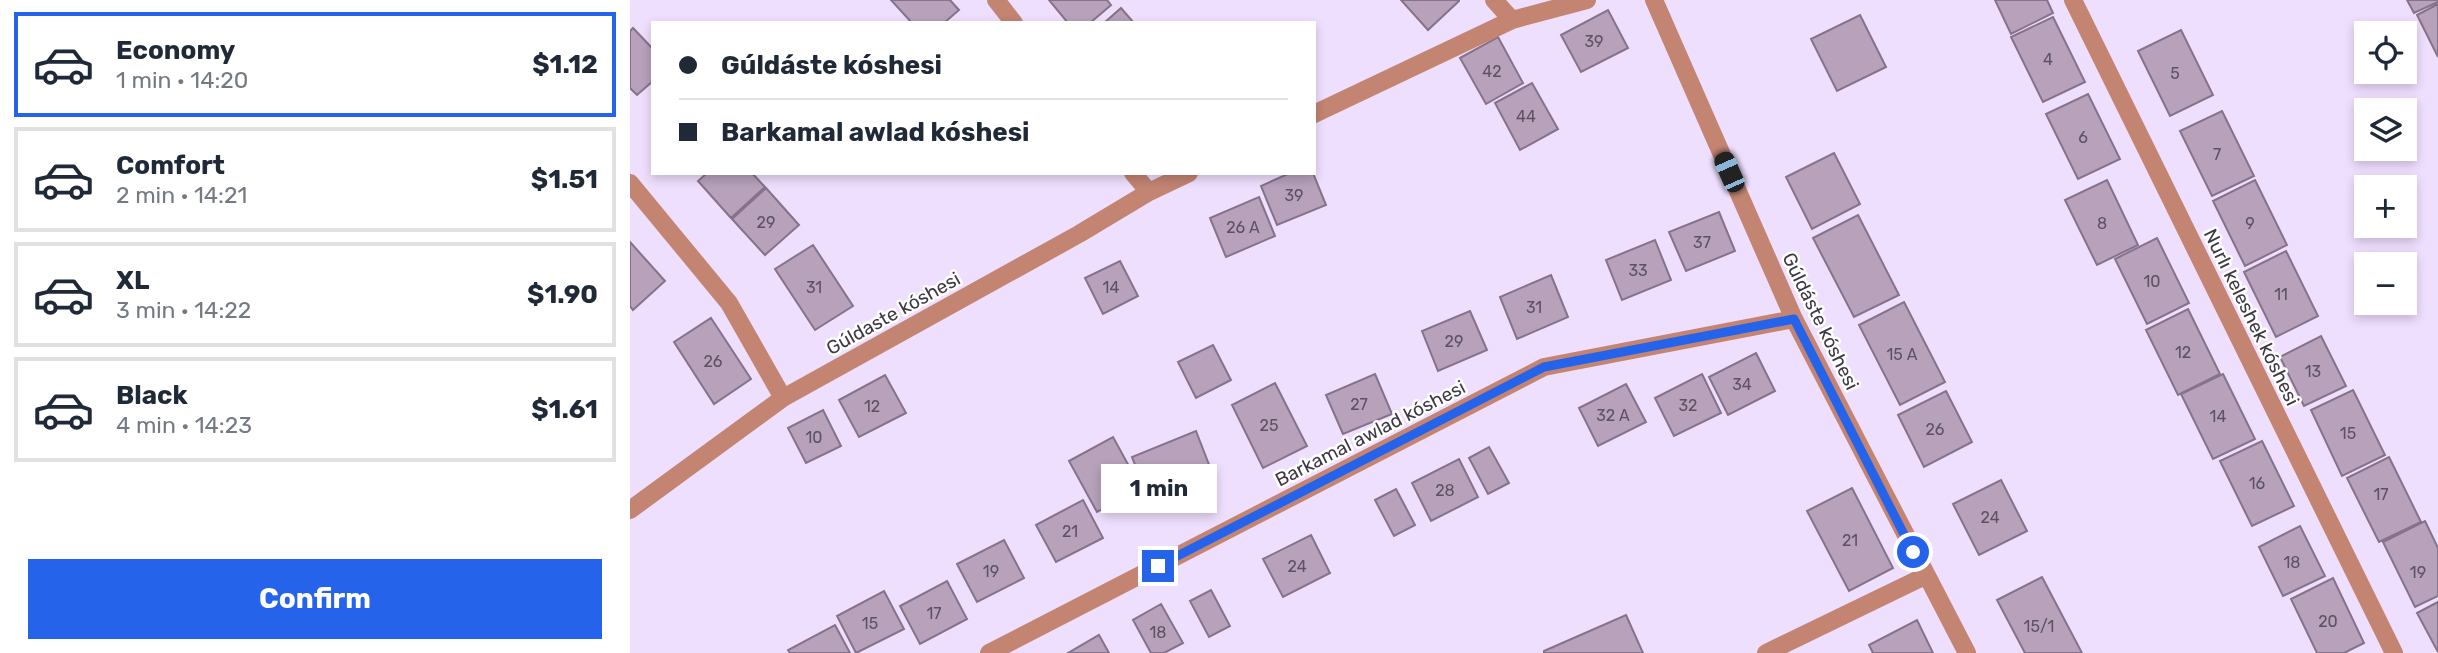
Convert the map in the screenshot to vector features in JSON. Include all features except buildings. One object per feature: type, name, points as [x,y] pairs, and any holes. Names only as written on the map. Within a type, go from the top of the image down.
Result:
[{"type":"street","points":[[996,0],[1012,21]]},
{"type":"street","points":[[1494,0],[1512,20]]},
{"type":"street","points":[[1316,113],[1512,20],[1587,0]]},
{"type":"street","name":"Gúldáste kóshesi","points":[[1654,0],[1794,319],[1967,653]]},
{"type":"street","name":"Nurlı keleshek kóshesi","points":[[2073,0],[2394,653]]},
{"type":"street","points":[[1135,175],[1149,192]]},
{"type":"street","name":"Gúldaste kóshesi","points":[[630,510],[783,398],[1079,234],[1149,192],[1185,175]]},
{"type":"street","points":[[630,183],[729,303],[783,398]]},
{"type":"street","name":"Barkamal awlad kóshesi","points":[[989,653],[1544,367],[1794,319]]},
{"type":"street","points":[[1766,653],[1925,576]]},
{"type":"route","points":[[1158,566],[1544,367],[1794,319],[1913,552]]}]
